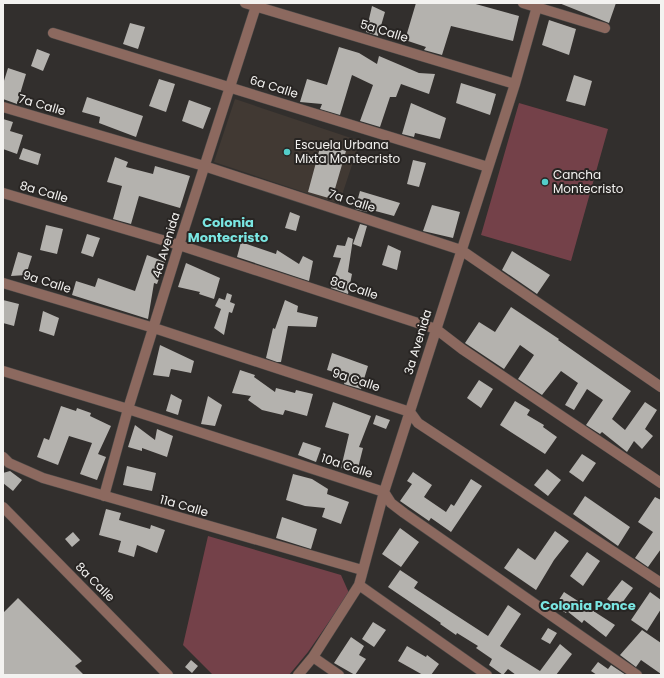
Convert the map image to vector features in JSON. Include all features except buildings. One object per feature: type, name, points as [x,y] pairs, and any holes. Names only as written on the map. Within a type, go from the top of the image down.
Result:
[{"type":"street","name":"5a Calle","points":[[245,3],[257,5],[514,84]]},
{"type":"street","points":[[523,3],[537,5],[605,28]]},
{"type":"street","name":"4a Avenida","points":[[104,496],[128,409],[179,245],[229,87],[257,5]]},
{"type":"street","name":"3a Avenida","points":[[298,675],[313,657],[358,585],[384,492],[488,167],[537,5]]},
{"type":"street","name":"6a Calle","points":[[53,33],[488,167]]},
{"type":"street","name":"7a Calle","points":[[3,107],[204,166],[461,250],[661,386]]},
{"type":"street","name":"8a Calle","points":[[3,193],[179,245],[436,329],[462,349],[661,483]]},
{"type":"street","name":"9a Calle","points":[[3,283],[154,328],[410,412],[418,423],[661,583]]},
{"type":"street","name":"10a Calle","points":[[3,371],[128,409],[384,492],[391,503],[404,513],[637,675]]},
{"type":"street","name":"11a Calle","points":[[3,457],[9,463],[43,478],[362,570]]},
{"type":"street","name":"8a Calle","points":[[3,507],[168,675]]},
{"type":"street","points":[[358,585],[487,675]]},
{"type":"street","points":[[313,657],[339,675]]},
{"type":"shaded area","name":"Escuela Urbana Mixta Montecristo","points":[[235,99],[360,141],[339,204],[214,162]]},
{"type":"shaded area","name":"Cancha Montecristo","points":[[519,103],[608,129],[571,261],[481,235]]},
{"type":"shaded area","points":[[208,536],[341,575],[349,593],[308,652],[289,675],[213,675],[183,645]]},
{"type":"place","name":"Escuela Urbana Mixta Montecristo","points":[[287,152]]},
{"type":"place","name":"Cancha Montecristo","points":[[545,182]]},
{"type":"district","name":"Colonia Montecristo","points":[[228,230]]},
{"type":"district","name":"Colonia Ponce","points":[[588,605]]}]
